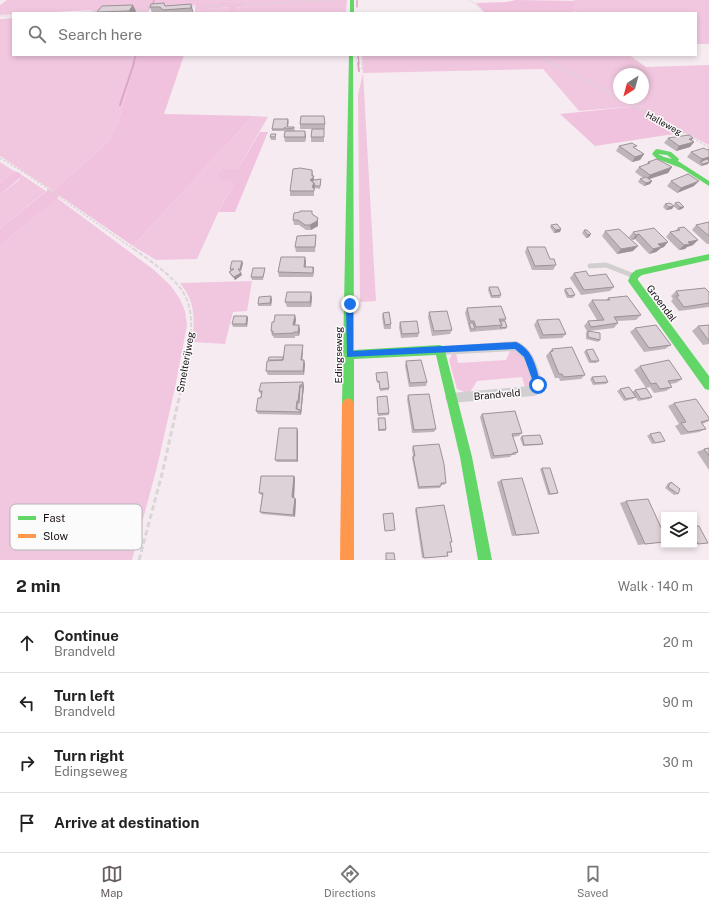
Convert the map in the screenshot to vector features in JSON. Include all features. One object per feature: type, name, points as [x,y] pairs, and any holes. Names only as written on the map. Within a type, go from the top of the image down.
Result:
[{"type":"main road","points":[[352,0],[352,12]]},
{"type":"main road","name":"Edingseweg","points":[[347,560],[351,56]]},
{"type":"main road","points":[[673,161],[709,184]]},
{"type":"main road","name":"Groendal","points":[[709,257],[639,272],[634,276],[633,281],[709,384]]},
{"type":"main road","points":[[440,350],[465,455],[485,560]]},
{"type":"main road","name":"Brandveld","points":[[349,355],[440,350]]},
{"type":"street","name":"Brandveld","points":[[440,350],[516,346],[528,355],[538,385],[533,391],[451,398]]},
{"type":"lane","points":[[590,266],[606,265],[634,276]]},
{"type":"path","points":[[187,8],[336,0]]},
{"type":"path","points":[[469,0],[477,5],[483,12]]},
{"type":"path","points":[[127,10],[157,9]]},
{"type":"path","points":[[82,12],[98,11]]},
{"type":"path","points":[[0,16],[12,16]]},
{"type":"path","name":"Halleweg","points":[[538,56],[613,95]]},
{"type":"path","name":"Halleweg","points":[[630,104],[709,147]]},
{"type":"path","name":"Smelterijweg","points":[[0,158],[28,175],[160,268],[183,292],[190,312],[192,330],[162,474],[142,549]]},
{"type":"path","name":"Smelterijweg","points":[[139,560],[142,550]]},
{"type":"shaded area","points":[[7,0],[347,0],[346,12],[235,12],[237,8],[248,5],[247,2],[150,8],[148,12],[91,12],[92,10],[12,12],[12,14],[0,15],[0,5]]},
{"type":"shaded area","points":[[516,0],[576,1],[578,3],[572,7],[578,11],[484,12],[476,3],[507,2]]},
{"type":"shaded area","points":[[572,0],[709,0],[709,44],[697,44],[697,12],[576,12],[576,10],[571,7],[576,1]]},
{"type":"shaded area","points":[[247,2],[248,5],[237,8],[235,12],[229,12],[230,7],[195,10],[196,4]]},
{"type":"shaded area","points":[[231,7],[229,12],[195,12],[195,10]]},
{"type":"shaded area","points":[[12,18],[12,56],[136,56],[119,120],[108,142],[53,191],[0,156],[0,19]]},
{"type":"shaded area","points":[[136,56],[184,56],[164,114],[253,116],[133,246],[60,196],[0,245],[0,229],[49,189],[53,191],[108,142],[119,120]]},
{"type":"shaded area","points":[[362,56],[630,56],[646,67],[709,65],[709,145],[683,132],[686,132],[639,106],[579,111],[543,69],[363,73]]},
{"type":"shaded area","points":[[363,73],[376,301],[360,302],[358,95]]},
{"type":"shaded area","points":[[639,106],[687,132],[595,146],[560,114]]},
{"type":"shaded area","points":[[253,116],[268,117],[238,169],[223,169],[234,183],[222,204],[197,259],[156,260],[133,246]]},
{"type":"shaded area","points":[[260,132],[268,132],[235,212],[218,212],[234,183],[219,178],[218,173],[223,169],[238,169]]},
{"type":"shaded area","points":[[0,162],[14,171],[0,183]]},
{"type":"shaded area","points":[[14,171],[20,173],[22,176],[0,195],[0,183]]},
{"type":"shaded area","points":[[22,175],[46,191],[0,229],[0,195],[19,180]]},
{"type":"shaded area","points":[[57,198],[154,270],[171,286],[180,299],[185,311],[187,325],[175,388],[157,467],[142,523],[142,504],[10,504],[10,550],[135,550],[132,560],[0,560],[0,245]]},
{"type":"shaded area","points":[[252,281],[247,311],[233,312],[225,344],[193,342],[193,311],[189,297],[180,283]]},
{"type":"shaded area","points":[[511,349],[516,350],[523,357],[528,367],[532,383],[525,388],[522,377],[477,381],[469,394],[457,389],[449,360],[452,354],[456,353],[458,363],[506,360]]},
{"type":"building","points":[[164,3],[165,6],[191,4],[191,8],[163,10],[160,7],[150,7],[151,4]]},
{"type":"building","points":[[133,5],[129,11],[97,12],[102,6]]},
{"type":"building","points":[[301,116],[324,116],[325,124],[300,124]]},
{"type":"building","points":[[274,119],[288,119],[287,127],[294,128],[286,129],[285,127],[284,129],[272,129]]},
{"type":"building","points":[[312,129],[324,129],[324,137],[311,137]]},
{"type":"building","points":[[285,131],[305,131],[305,137],[284,137]]},
{"type":"building","points":[[271,134],[276,134],[275,137],[270,137]]},
{"type":"building","points":[[689,135],[693,138],[689,139],[694,142],[679,146],[668,138]]},
{"type":"building","points":[[632,143],[637,146],[633,147],[644,154],[635,157],[619,146]]},
{"type":"building","points":[[704,148],[707,150],[709,149],[709,157],[702,159],[691,152]]},
{"type":"building","points":[[657,159],[672,167],[650,175],[639,167],[650,163],[648,162]]},
{"type":"building","points":[[707,159],[709,162],[703,164],[700,162]]},
{"type":"building","points":[[300,168],[312,170],[312,176],[314,176],[310,180],[314,183],[312,187],[314,188],[314,191],[290,191],[293,169]]},
{"type":"building","points":[[688,174],[699,181],[681,188],[671,181]]},
{"type":"building","points":[[646,177],[652,181],[646,183],[640,179]]},
{"type":"building","points":[[321,179],[320,186],[315,186],[312,181],[314,180]]},
{"type":"building","points":[[679,202],[684,207],[680,207],[675,203]]},
{"type":"building","points":[[670,203],[674,206],[669,207],[665,204]]},
{"type":"building","points":[[300,211],[312,211],[312,214],[318,218],[317,221],[310,225],[305,225],[298,220],[293,220],[294,213]]},
{"type":"building","points":[[709,222],[709,236],[696,225]]},
{"type":"building","points":[[557,224],[561,229],[556,230],[551,225]]},
{"type":"building","points":[[684,227],[698,240],[688,242],[690,244],[684,245],[670,232],[680,230],[678,228]]},
{"type":"building","points":[[654,228],[668,242],[658,244],[661,247],[653,249],[639,234],[636,235],[633,232]]},
{"type":"building","points":[[619,229],[638,246],[621,249],[605,231]]},
{"type":"building","points":[[584,230],[587,230],[591,234],[588,235]]},
{"type":"building","points":[[316,235],[315,247],[295,247],[297,236]]},
{"type":"building","points":[[527,247],[545,247],[550,259],[554,259],[556,265],[535,266]]},
{"type":"building","points":[[281,257],[305,257],[304,267],[313,267],[313,273],[278,272]]},
{"type":"building","points":[[232,261],[242,261],[240,269],[238,269],[241,273],[234,277],[229,272],[234,269],[230,269]]},
{"type":"building","points":[[253,268],[265,268],[263,277],[251,277]]},
{"type":"building","points":[[586,271],[589,276],[606,274],[614,287],[584,290],[574,273]]},
{"type":"building","points":[[489,287],[498,287],[501,295],[492,296]]},
{"type":"building","points":[[571,288],[575,295],[569,296],[565,289]]},
{"type":"building","points":[[705,288],[709,292],[709,303],[684,307],[676,296],[679,296],[676,291]]},
{"type":"building","points":[[287,292],[311,292],[310,302],[285,302]]},
{"type":"building","points":[[271,296],[270,303],[258,304],[259,297]]},
{"type":"building","points":[[627,296],[641,315],[614,317],[618,323],[591,327],[588,321],[604,320],[592,300],[610,300],[608,298]]},
{"type":"building","points":[[501,306],[506,319],[499,319],[502,325],[476,327],[474,321],[470,321],[467,308]]},
{"type":"building","points":[[447,311],[452,330],[434,331],[429,312]]},
{"type":"building","points":[[389,312],[391,324],[385,325],[383,313]]},
{"type":"building","points":[[275,315],[295,315],[293,325],[299,325],[298,332],[273,334],[273,331],[271,331],[272,322],[274,322]]},
{"type":"building","points":[[234,316],[247,316],[246,324],[232,324]]},
{"type":"building","points":[[559,319],[566,334],[543,335],[537,320]]},
{"type":"building","points":[[417,321],[419,333],[402,334],[400,322]]},
{"type":"building","points":[[500,321],[505,321],[507,327],[500,328],[502,325]]},
{"type":"building","points":[[469,323],[473,323],[475,329],[471,329]]},
{"type":"building","points":[[656,325],[671,345],[649,348],[635,328]]},
{"type":"building","points":[[709,325],[709,341],[698,326]]},
{"type":"building","points":[[588,331],[600,333],[600,340],[588,337]]},
{"type":"building","points":[[285,345],[303,345],[301,360],[304,360],[303,371],[266,371],[267,361],[283,360]]},
{"type":"building","points":[[572,347],[585,375],[564,377],[562,374],[559,374],[550,352],[553,351],[552,349]]},
{"type":"building","points":[[593,349],[599,361],[591,361],[586,350]]},
{"type":"building","points":[[269,357],[283,357],[283,360],[268,360]]},
{"type":"building","points":[[421,360],[427,382],[410,383],[406,361]]},
{"type":"building","points":[[669,360],[682,379],[668,381],[672,387],[660,389],[656,383],[651,384],[640,366]]},
{"type":"building","points":[[387,372],[389,388],[380,389],[376,373]]},
{"type":"building","points":[[605,376],[608,382],[595,383],[592,377]]},
{"type":"building","points":[[303,382],[302,385],[300,385],[296,409],[300,410],[300,412],[256,411],[258,398],[261,398],[262,391],[259,391],[261,383]]},
{"type":"building","points":[[300,387],[303,387],[301,411],[297,409]]},
{"type":"building","points":[[629,387],[636,397],[626,399],[620,389]]},
{"type":"building","points":[[646,388],[652,397],[641,399],[635,390]]},
{"type":"building","points":[[429,394],[436,429],[414,430],[408,395]]},
{"type":"building","points":[[387,396],[389,413],[378,414],[377,397]]},
{"type":"building","points":[[696,399],[709,420],[701,422],[706,429],[688,432],[681,423],[686,422],[674,403]]},
{"type":"building","points":[[515,411],[522,433],[512,434],[518,452],[494,456],[482,414]]},
{"type":"building","points":[[378,418],[385,418],[386,429],[379,430]]},
{"type":"building","points":[[279,428],[297,428],[297,460],[275,460]]},
{"type":"building","points":[[660,432],[665,441],[655,443],[650,434]]},
{"type":"building","points":[[540,435],[543,444],[524,445],[522,436]]},
{"type":"building","points":[[439,444],[444,464],[446,483],[441,483],[441,486],[419,487],[413,456],[415,456],[413,446]]},
{"type":"building","points":[[709,448],[709,456],[704,449]]},
{"type":"building","points":[[542,468],[550,468],[558,493],[550,494]]},
{"type":"building","points":[[261,476],[294,476],[292,497],[295,498],[293,515],[260,512],[263,493],[259,493]]},
{"type":"building","points":[[522,478],[539,533],[516,535],[501,480]]},
{"type":"building","points":[[671,482],[680,489],[678,494],[668,487]]},
{"type":"building","points":[[648,499],[661,527],[661,542],[645,544],[626,501]]},
{"type":"building","points":[[444,505],[452,542],[450,542],[452,552],[447,552],[448,556],[424,558],[416,508]]},
{"type":"building","points":[[393,513],[395,530],[385,531],[383,514]]},
{"type":"building","points":[[697,526],[699,526],[708,543],[698,544]]},
{"type":"building","points":[[386,553],[394,553],[395,560],[386,560]]},
{"type":"waterway","points":[[149,8],[152,6],[154,0]]},
{"type":"waterway","points":[[357,0],[357,7]]},
{"type":"waterway","points":[[133,64],[136,56]]},
{"type":"waterway","points":[[358,56],[359,64]]},
{"type":"waterway","points":[[120,105],[134,63]]},
{"type":"waterway","points":[[358,63],[359,71]]},
{"type":"traffic: fast","points":[[352,0],[352,12]]},
{"type":"traffic: fast","points":[[348,404],[351,56]]},
{"type":"traffic: fast","points":[[673,161],[676,159],[669,153],[657,151],[655,154],[661,159],[674,162],[709,184]]},
{"type":"traffic: fast","points":[[709,257],[639,272],[634,276],[633,281],[709,385]]},
{"type":"traffic: fast","points":[[349,355],[440,350],[466,457],[485,560]]},
{"type":"traffic: slow","points":[[347,560],[348,404]]},
{"type":"route","points":[[350,304],[349,355],[511,345],[520,348],[528,355],[538,385]]}]
